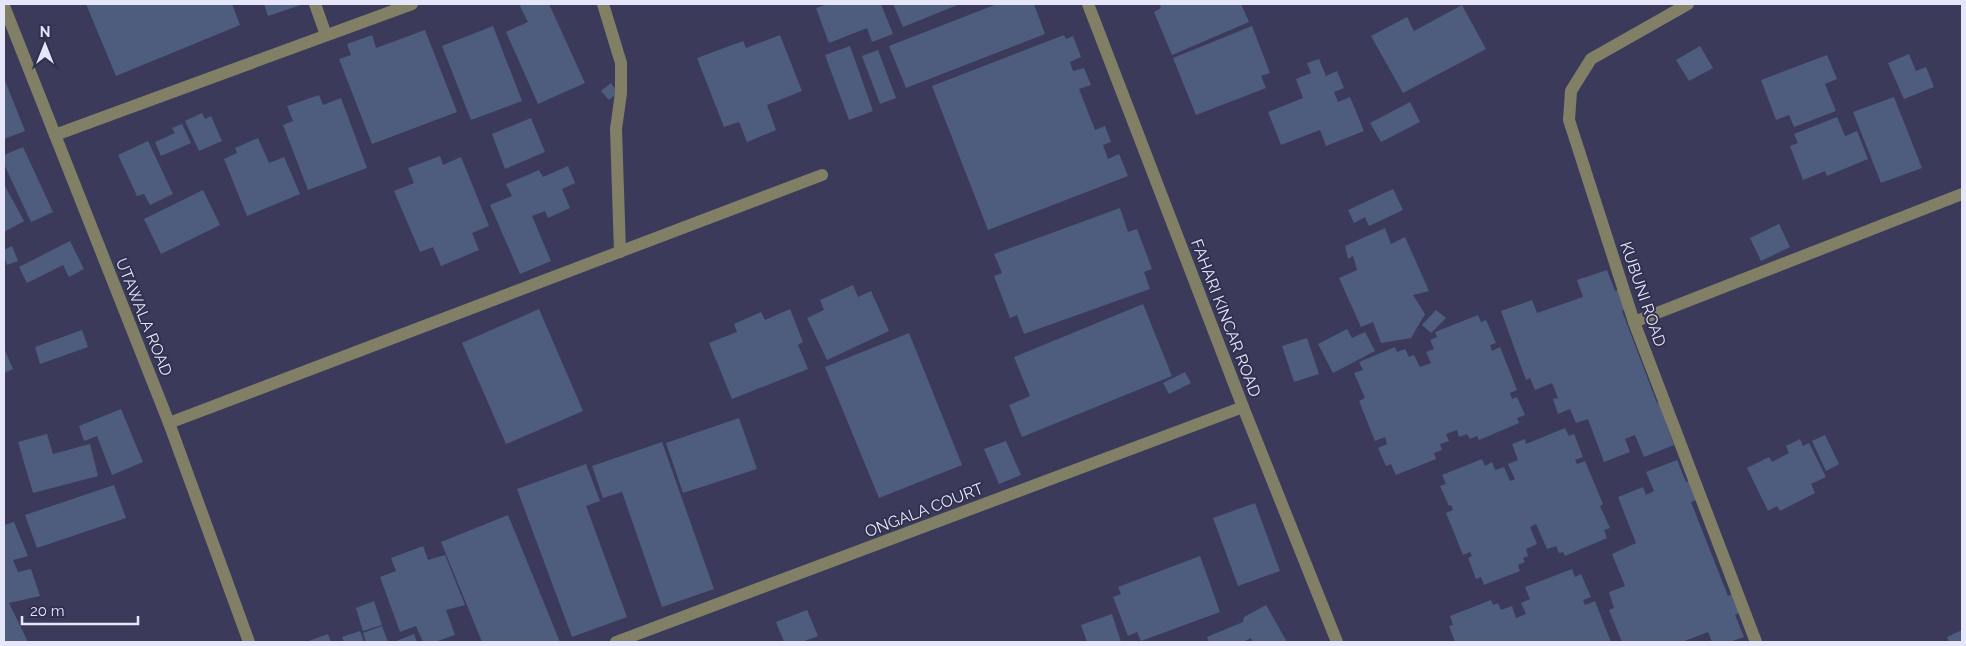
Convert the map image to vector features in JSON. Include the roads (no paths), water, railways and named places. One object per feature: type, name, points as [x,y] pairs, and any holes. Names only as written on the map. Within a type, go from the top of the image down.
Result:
[{"type":"street","points":[[315,4],[326,36]]},
{"type":"street","points":[[55,135],[412,4]]},
{"type":"street","points":[[602,4],[621,63],[621,93],[616,129],[620,252]]},
{"type":"street","name":"FAHARI KINCAR ROAD","points":[[1088,4],[1336,642]]},
{"type":"street","name":"KUBUNI ROAD","points":[[1688,4],[1591,59],[1571,91],[1569,120],[1634,322],[1756,642]]},
{"type":"street","name":"UTAWALA ROAD","points":[[4,6],[168,423],[249,642]]},
{"type":"street","points":[[168,423],[822,175]]},
{"type":"street","points":[[1634,322],[1962,194]]},
{"type":"street","name":"ONGALA COURT","points":[[616,642],[1243,406]]}]
